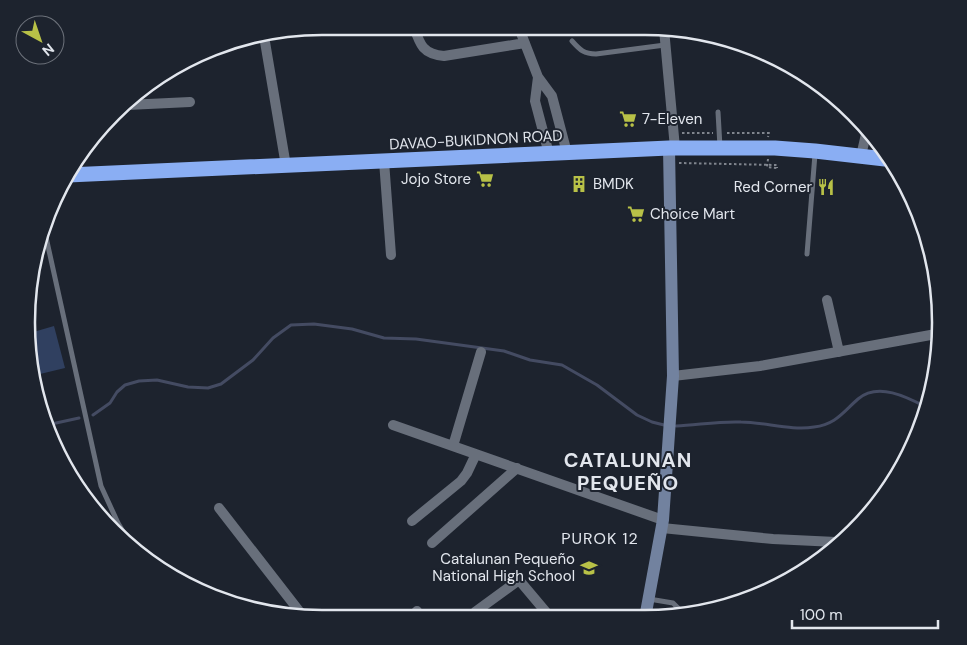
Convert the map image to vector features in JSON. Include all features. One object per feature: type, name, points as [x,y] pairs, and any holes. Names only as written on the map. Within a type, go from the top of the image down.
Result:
[{"type":"highway","name":"DAVAO-BUKIDNON ROAD","points":[[77,173],[286,166],[567,153],[671,153],[720,148],[815,150],[881,158]]},
{"type":"street","points":[[417,35],[422,46],[428,52],[444,56],[525,43]]},
{"type":"street","points":[[522,35],[538,76],[552,96],[567,153]]},
{"type":"street","points":[[647,610],[650,581],[663,524],[673,376],[671,153],[665,36]]},
{"type":"street","points":[[265,41],[286,166]]},
{"type":"street","points":[[538,76],[535,101],[549,154]]},
{"type":"street","points":[[135,105],[190,102]]},
{"type":"street","points":[[543,130],[560,126]]},
{"type":"street","points":[[860,156],[865,138]]},
{"type":"street","points":[[384,161],[391,255]]},
{"type":"street","points":[[828,300],[839,352]]},
{"type":"street","points":[[673,376],[760,366],[931,335]]},
{"type":"street","points":[[453,446],[481,352]]},
{"type":"street","points":[[393,425],[517,468],[663,524],[773,539],[831,542]]},
{"type":"street","points":[[412,520],[461,481],[476,454]]},
{"type":"street","points":[[432,543],[517,468]]},
{"type":"street","points":[[219,508],[297,609]]},
{"type":"street","points":[[478,610],[520,580],[544,610]]},
{"type":"lane","points":[[572,41],[581,51],[587,54],[666,45]]},
{"type":"lane","points":[[718,112],[720,148]]},
{"type":"lane","points":[[807,254],[815,150]]},
{"type":"lane","points":[[47,241],[101,486],[121,528]]},
{"type":"lane","points":[[649,599],[674,603],[679,608]]},
{"type":"path","points":[[758,133],[769,133]]},
{"type":"path","points":[[671,153],[777,166],[777,168],[767,167]]},
{"type":"shaded area","points":[[54,326],[65,368],[40,374],[37,360],[35,331]]},
{"type":"waterway","points":[[93,415],[110,403],[117,392],[125,385],[139,381],[157,380],[188,387],[208,388],[221,384],[253,360],[273,338],[291,325],[314,324],[352,329],[384,338],[416,339],[504,351],[530,360],[562,365],[597,385],[637,415],[664,425]]},
{"type":"waterway","points":[[676,426],[733,422],[750,422],[797,428],[822,426],[833,421],[866,394],[883,391],[920,404]]},
{"type":"waterway","points":[[53,424],[79,418]]},
{"type":"place","name":"7-Eleven","points":[[628,119]]},
{"type":"place","name":"Jojo Store","points":[[485,179]]},
{"type":"place","name":"BMDK","points":[[579,184]]},
{"type":"place","name":"Red Corner","points":[[826,187]]},
{"type":"place","name":"Choice Mart","points":[[636,214]]},
{"type":"place","name":"Catalunan Pequeño National High School","points":[[589,568]]},
{"type":"district","name":"CATALUNAN PEQUEÑO","points":[[628,472]]},
{"type":"district","name":"PUROK 12","points":[[600,538]]}]
